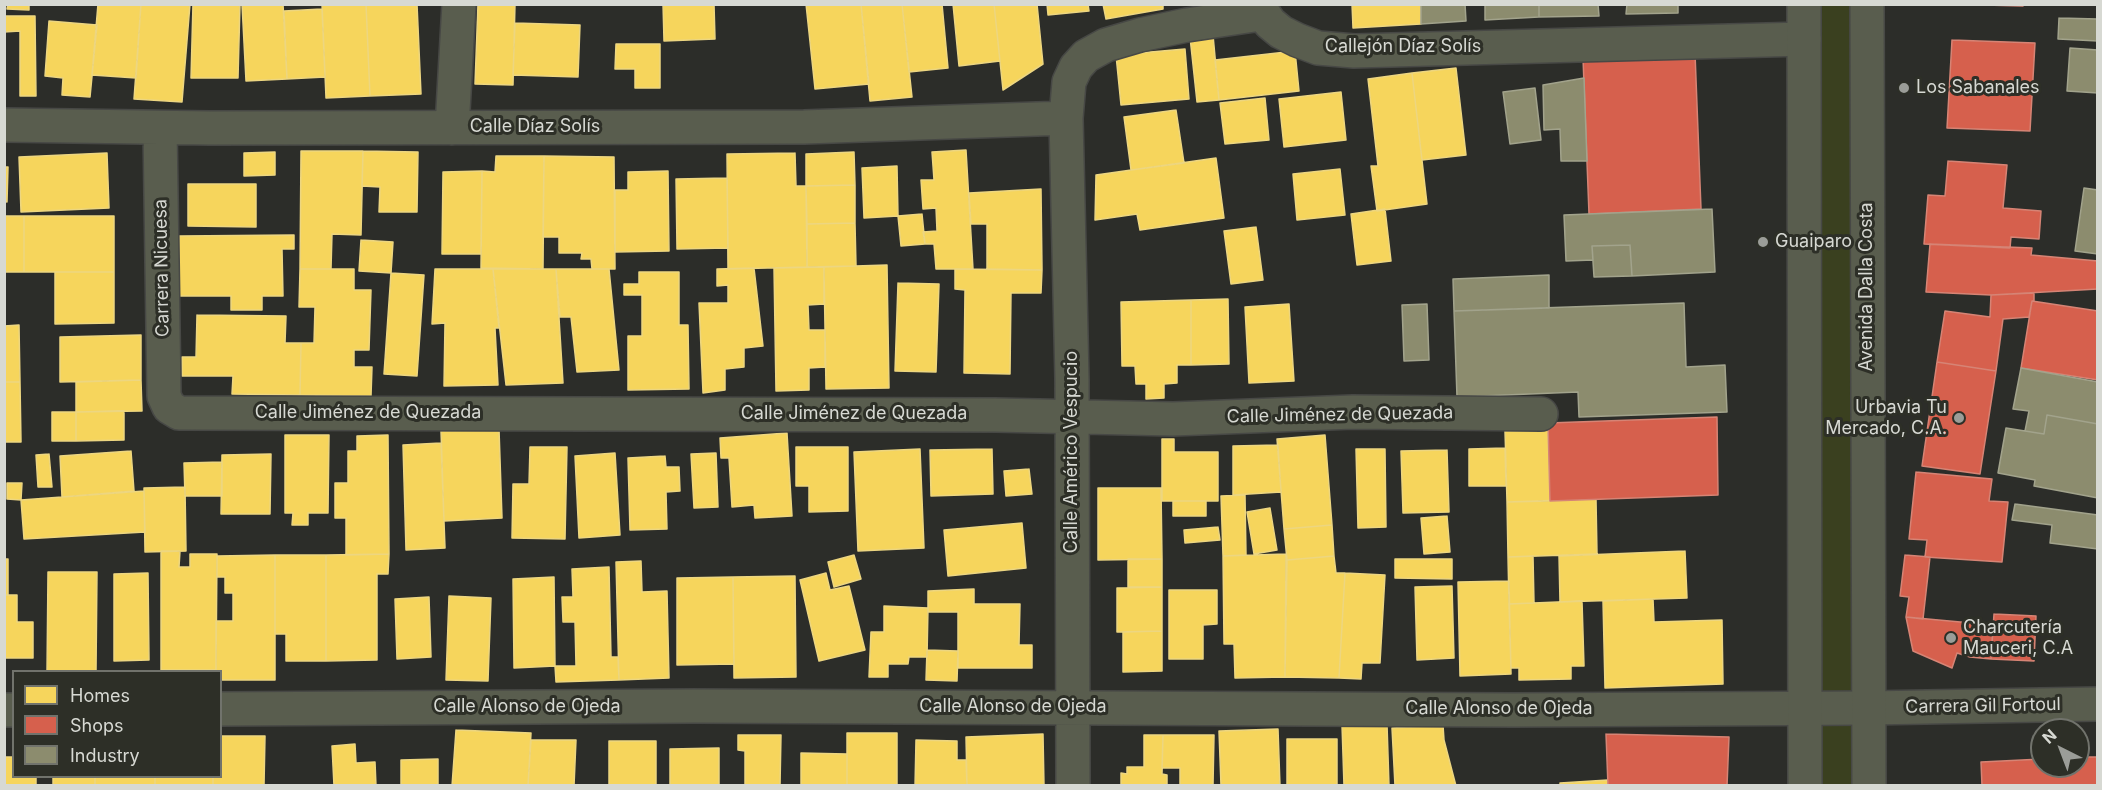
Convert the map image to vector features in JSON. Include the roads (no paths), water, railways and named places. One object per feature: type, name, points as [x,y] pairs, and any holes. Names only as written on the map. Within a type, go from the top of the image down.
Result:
[{"type":"street","points":[[452,128],[459,4]]},
{"type":"street","points":[[1804,4],[1805,786]]},
{"type":"street","name":"Avenida Dalla Costa","points":[[1866,4],[1869,786]]},
{"type":"street","name":"Callejón Díaz Solís","points":[[1066,118],[1069,82],[1076,67],[1086,56],[1106,45],[1140,35],[1259,9],[1281,32],[1297,40],[1318,48],[1354,51],[1804,39]]},
{"type":"street","name":"Calle Díaz Solís","points":[[4,125],[160,128],[804,127],[1066,118]]},
{"type":"street","name":"Calle Américo Vespucio","points":[[1066,118],[1072,417],[1073,786]]},
{"type":"street","name":"Carrera Nicuesa","points":[[160,128],[164,389],[169,407]]},
{"type":"street","name":"Calle Jiménez de Quezada","points":[[169,407],[179,412],[210,413],[1173,418],[1353,412],[1541,414]]},
{"type":"street","name":"Carrera Gil Fortoul","points":[[1805,708],[2097,704]]},
{"type":"street","name":"Calle Alonso de Ojeda","points":[[222,709],[682,706],[1502,710],[1805,708]]},
{"type":"place","name":"Los Sabanales","points":[[1904,88]]},
{"type":"place","name":"Guaiparo","points":[[1763,242]]},
{"type":"place","name":"Urbavia Tu Mercado, C.A.","points":[[1959,418]]},
{"type":"place","name":"Charcutería Mauceri, C.A","points":[[1951,638]]}]
